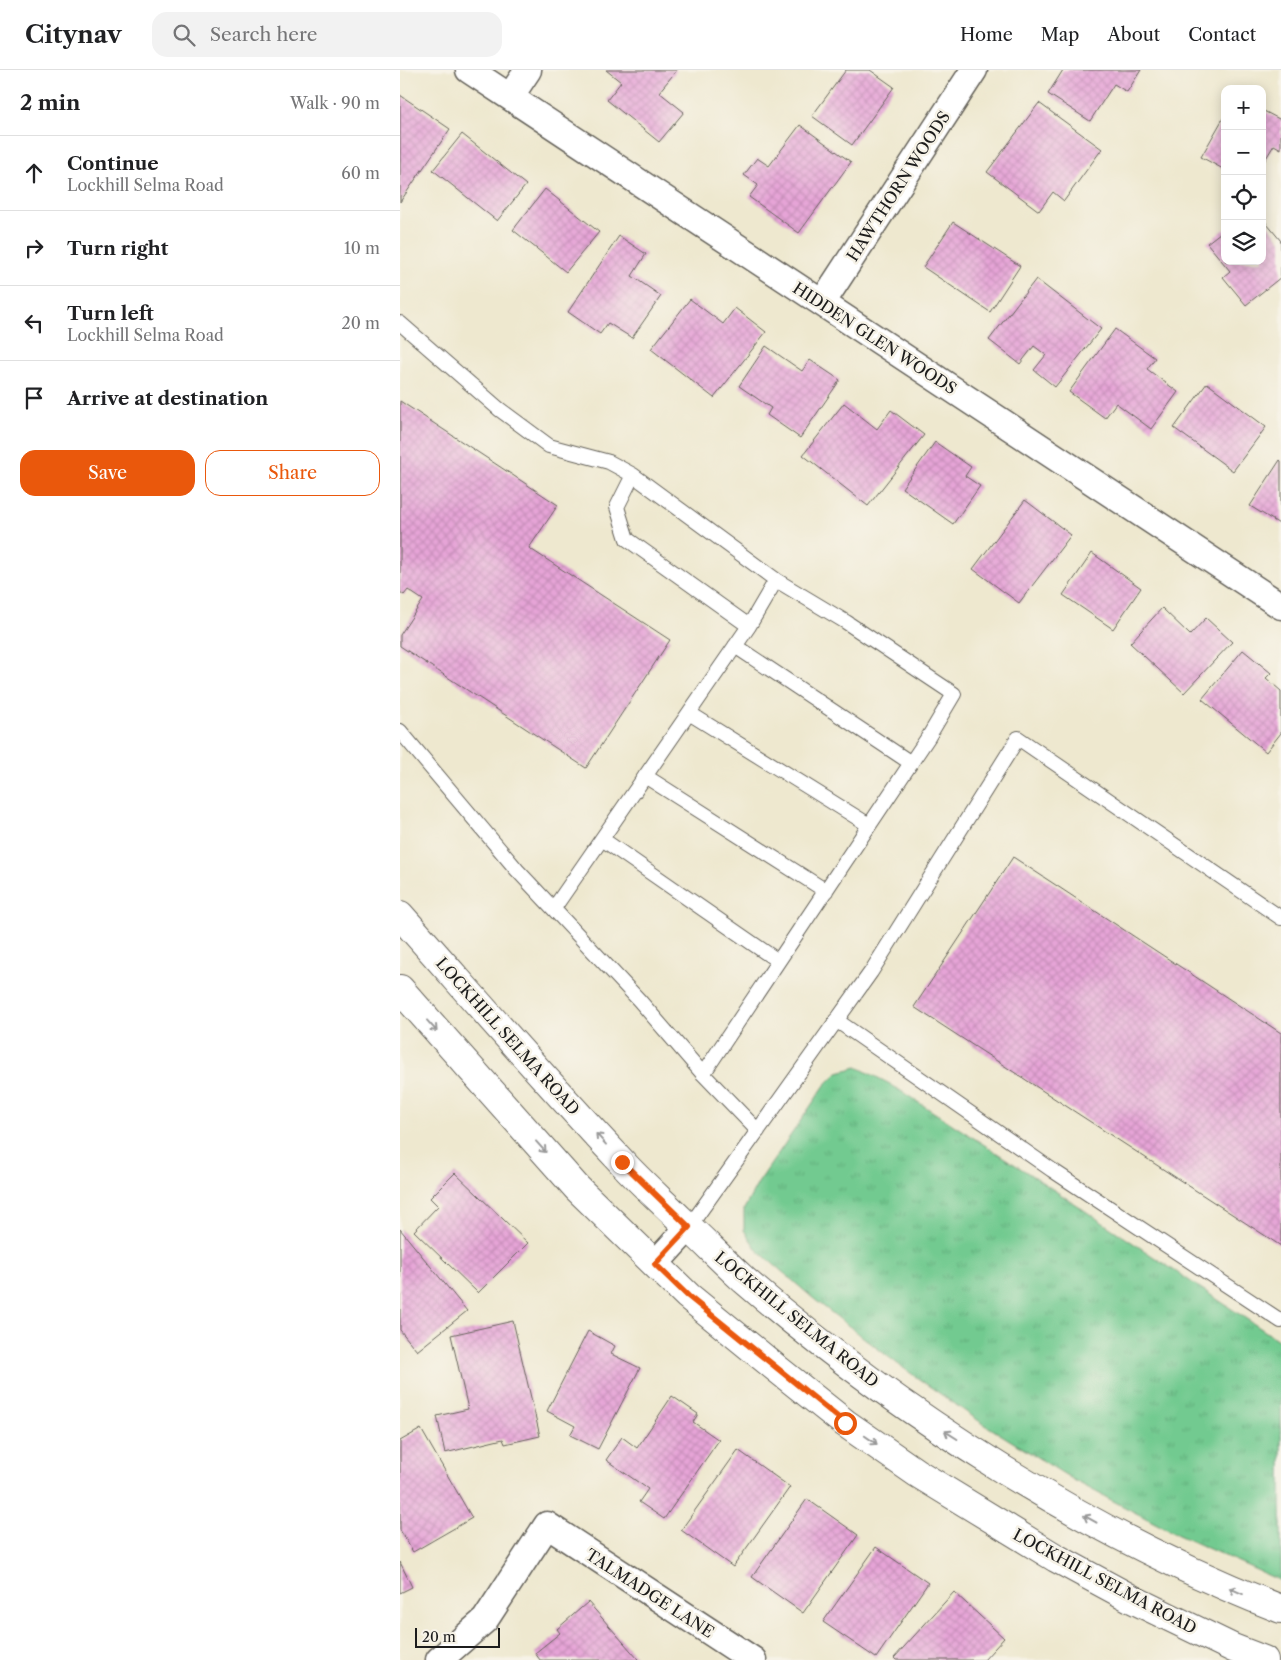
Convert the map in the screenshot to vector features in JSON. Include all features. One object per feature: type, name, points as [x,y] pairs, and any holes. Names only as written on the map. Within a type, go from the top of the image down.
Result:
[{"type":"main road","name":"LOCKHILL SELMA ROAD","points":[[400,915],[622,1162],[743,1279],[813,1336],[943,1431],[1017,1477],[1148,1551],[1238,1592],[1281,1609]]},
{"type":"main road","name":"LOCKHILL SELMA ROAD","points":[[400,989],[577,1188],[688,1296],[845,1423],[917,1473],[1056,1558],[1132,1599],[1233,1648],[1264,1660]]},
{"type":"street","name":"HIDDEN GLEN WOODS","points":[[469,70],[1281,606]]},
{"type":"street","points":[[510,97],[528,70]]},
{"type":"street","name":"HAWTHORN WOODS","points":[[822,303],[974,70]]},
{"type":"street","points":[[655,1264],[689,1227]]},
{"type":"street","name":"TALMADGE LANE","points":[[439,1660],[485,1620],[547,1525],[752,1660]]},
{"type":"lane","points":[[400,323],[500,408],[549,446],[609,462],[633,476],[776,580],[846,622],[954,694],[911,763],[703,1074]]},
{"type":"lane","points":[[633,476],[617,507],[627,539],[749,626]]},
{"type":"lane","points":[[554,908],[749,626],[776,580]]},
{"type":"lane","points":[[735,646],[911,763]]},
{"type":"lane","points":[[689,713],[869,825]]},
{"type":"lane","points":[[400,731],[518,870],[639,1000],[703,1074],[758,1131]]},
{"type":"lane","points":[[689,1227],[871,972],[1018,738],[1281,918]]},
{"type":"lane","points":[[645,776],[826,891]]},
{"type":"lane","points":[[602,839],[778,961]]},
{"type":"lane","points":[[836,1020],[1052,1170],[1281,1321]]},
{"type":"green space","points":[[857,1067],[890,1084],[1042,1182],[1281,1342],[1281,1581],[1178,1535],[1077,1482],[979,1421],[899,1365],[814,1299],[757,1250],[744,1230],[744,1209],[758,1183],[825,1085],[838,1072]]},
{"type":"building","points":[[606,70],[677,70],[659,92],[684,112],[659,142],[607,100],[621,82]]},
{"type":"building","points":[[846,70],[870,70],[894,87],[852,145],[812,116]]},
{"type":"building","points":[[1063,70],[1141,70],[1127,92],[1114,84],[1090,121],[1048,94]]},
{"type":"building","points":[[400,95],[450,129],[400,202]]},
{"type":"building","points":[[1039,103],[1102,149],[1064,201],[1053,192],[1039,211],[987,172]]},
{"type":"building","points":[[1266,112],[1281,120],[1281,149],[1274,145],[1266,158]]},
{"type":"building","points":[[1221,122],[1221,168],[1201,157]]},
{"type":"building","points":[[800,125],[851,162],[799,233],[749,197],[758,185],[744,175],[757,158],[769,166]]},
{"type":"building","points":[[462,134],[526,185],[497,221],[433,170]]},
{"type":"building","points":[[545,189],[599,232],[566,272],[513,230]]},
{"type":"building","points":[[953,222],[1020,266],[990,312],[923,267]]},
{"type":"building","points":[[1266,223],[1281,241],[1281,277],[1246,305],[1223,277],[1230,271],[1225,265],[1266,265]]},
{"type":"building","points":[[1221,232],[1221,260],[1207,243]]},
{"type":"building","points":[[619,236],[646,254],[632,276],[661,296],[632,338],[608,323],[600,334],[568,312]]},
{"type":"building","points":[[1036,279],[1101,329],[1055,387],[1034,370],[1046,355],[1034,346],[1020,364],[989,340]]},
{"type":"building","points":[[690,299],[723,324],[735,308],[766,332],[714,398],[651,349]]},
{"type":"building","points":[[1115,329],[1155,358],[1147,369],[1178,392],[1151,429],[1116,403],[1105,418],[1069,392]]},
{"type":"building","points":[[766,346],[802,371],[810,360],[840,380],[800,438],[767,415],[771,408],[739,386]]},
{"type":"building","points":[[1207,383],[1266,427],[1233,471],[1174,428]]},
{"type":"building","points":[[400,401],[558,505],[529,548],[670,640],[586,768],[400,646],[400,635],[423,600],[408,590],[404,595],[400,592]]},
{"type":"building","points":[[844,403],[877,429],[891,410],[924,435],[868,506],[803,455]]},
{"type":"building","points":[[935,442],[971,467],[965,476],[980,486],[953,524],[902,488]]},
{"type":"building","points":[[1281,461],[1281,525],[1250,506]]},
{"type":"building","points":[[1025,500],[1071,535],[1019,603],[973,569]]},
{"type":"building","points":[[1092,553],[1141,588],[1113,629],[1063,595]]},
{"type":"building","points":[[1162,608],[1190,635],[1206,618],[1232,642],[1184,693],[1130,643]]},
{"type":"building","points":[[1243,650],[1271,673],[1266,678],[1281,691],[1281,733],[1266,752],[1202,699]]},
{"type":"building","points":[[1013,857],[1281,1033],[1281,1246],[914,1007]]},
{"type":"building","points":[[455,1173],[528,1243],[478,1293],[414,1231],[438,1206],[430,1198]]},
{"type":"building","points":[[400,1229],[467,1311],[417,1351],[400,1330]]},
{"type":"building","points":[[513,1321],[540,1436],[505,1444],[503,1439],[445,1453],[437,1416],[468,1409],[451,1335]]},
{"type":"building","points":[[588,1331],[615,1346],[611,1354],[640,1368],[598,1449],[570,1435],[575,1426],[547,1411]]},
{"type":"building","points":[[672,1396],[698,1414],[693,1422],[719,1440],[664,1519],[639,1502],[648,1489],[606,1460],[622,1437],[637,1448]]},
{"type":"building","points":[[421,1429],[472,1518],[413,1552],[400,1530],[400,1441]]},
{"type":"building","points":[[738,1450],[790,1487],[733,1567],[681,1530]]},
{"type":"building","points":[[807,1499],[858,1535],[803,1613],[752,1577]]},
{"type":"building","points":[[876,1547],[928,1583],[876,1658],[823,1622]]},
{"type":"building","points":[[400,1562],[412,1587],[400,1593]]},
{"type":"building","points":[[954,1592],[1004,1638],[984,1660],[896,1660],[894,1658]]},
{"type":"building","points":[[588,1602],[637,1660],[540,1660],[535,1653],[560,1633],[557,1629]]},
{"type":"route","points":[[622,1162],[689,1227],[655,1264],[688,1296],[845,1423]]}]
